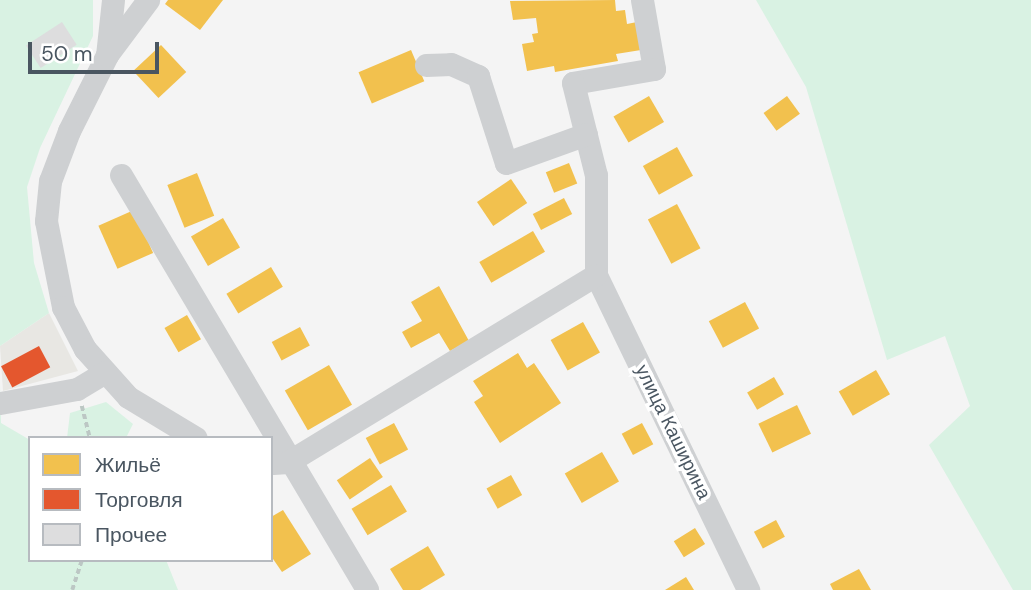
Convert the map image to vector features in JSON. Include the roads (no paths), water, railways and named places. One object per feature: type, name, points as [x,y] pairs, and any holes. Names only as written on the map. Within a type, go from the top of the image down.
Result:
[{"type":"street","points":[[107,55],[113,0]]},
{"type":"street","points":[[148,0],[107,55],[69,131],[50,181],[46,222],[63,307],[85,349],[128,397],[193,436]]},
{"type":"street","points":[[367,590],[280,462],[596,275],[596,175],[573,83],[654,69],[642,0]]},
{"type":"street","points":[[426,65],[451,64],[478,76],[506,163],[586,134]]},
{"type":"street","points":[[121,175],[266,436]]},
{"type":"street","name":"улица Каширина","points":[[596,275],[748,590]]},
{"type":"street","points":[[0,403],[77,389],[105,372]]}]
